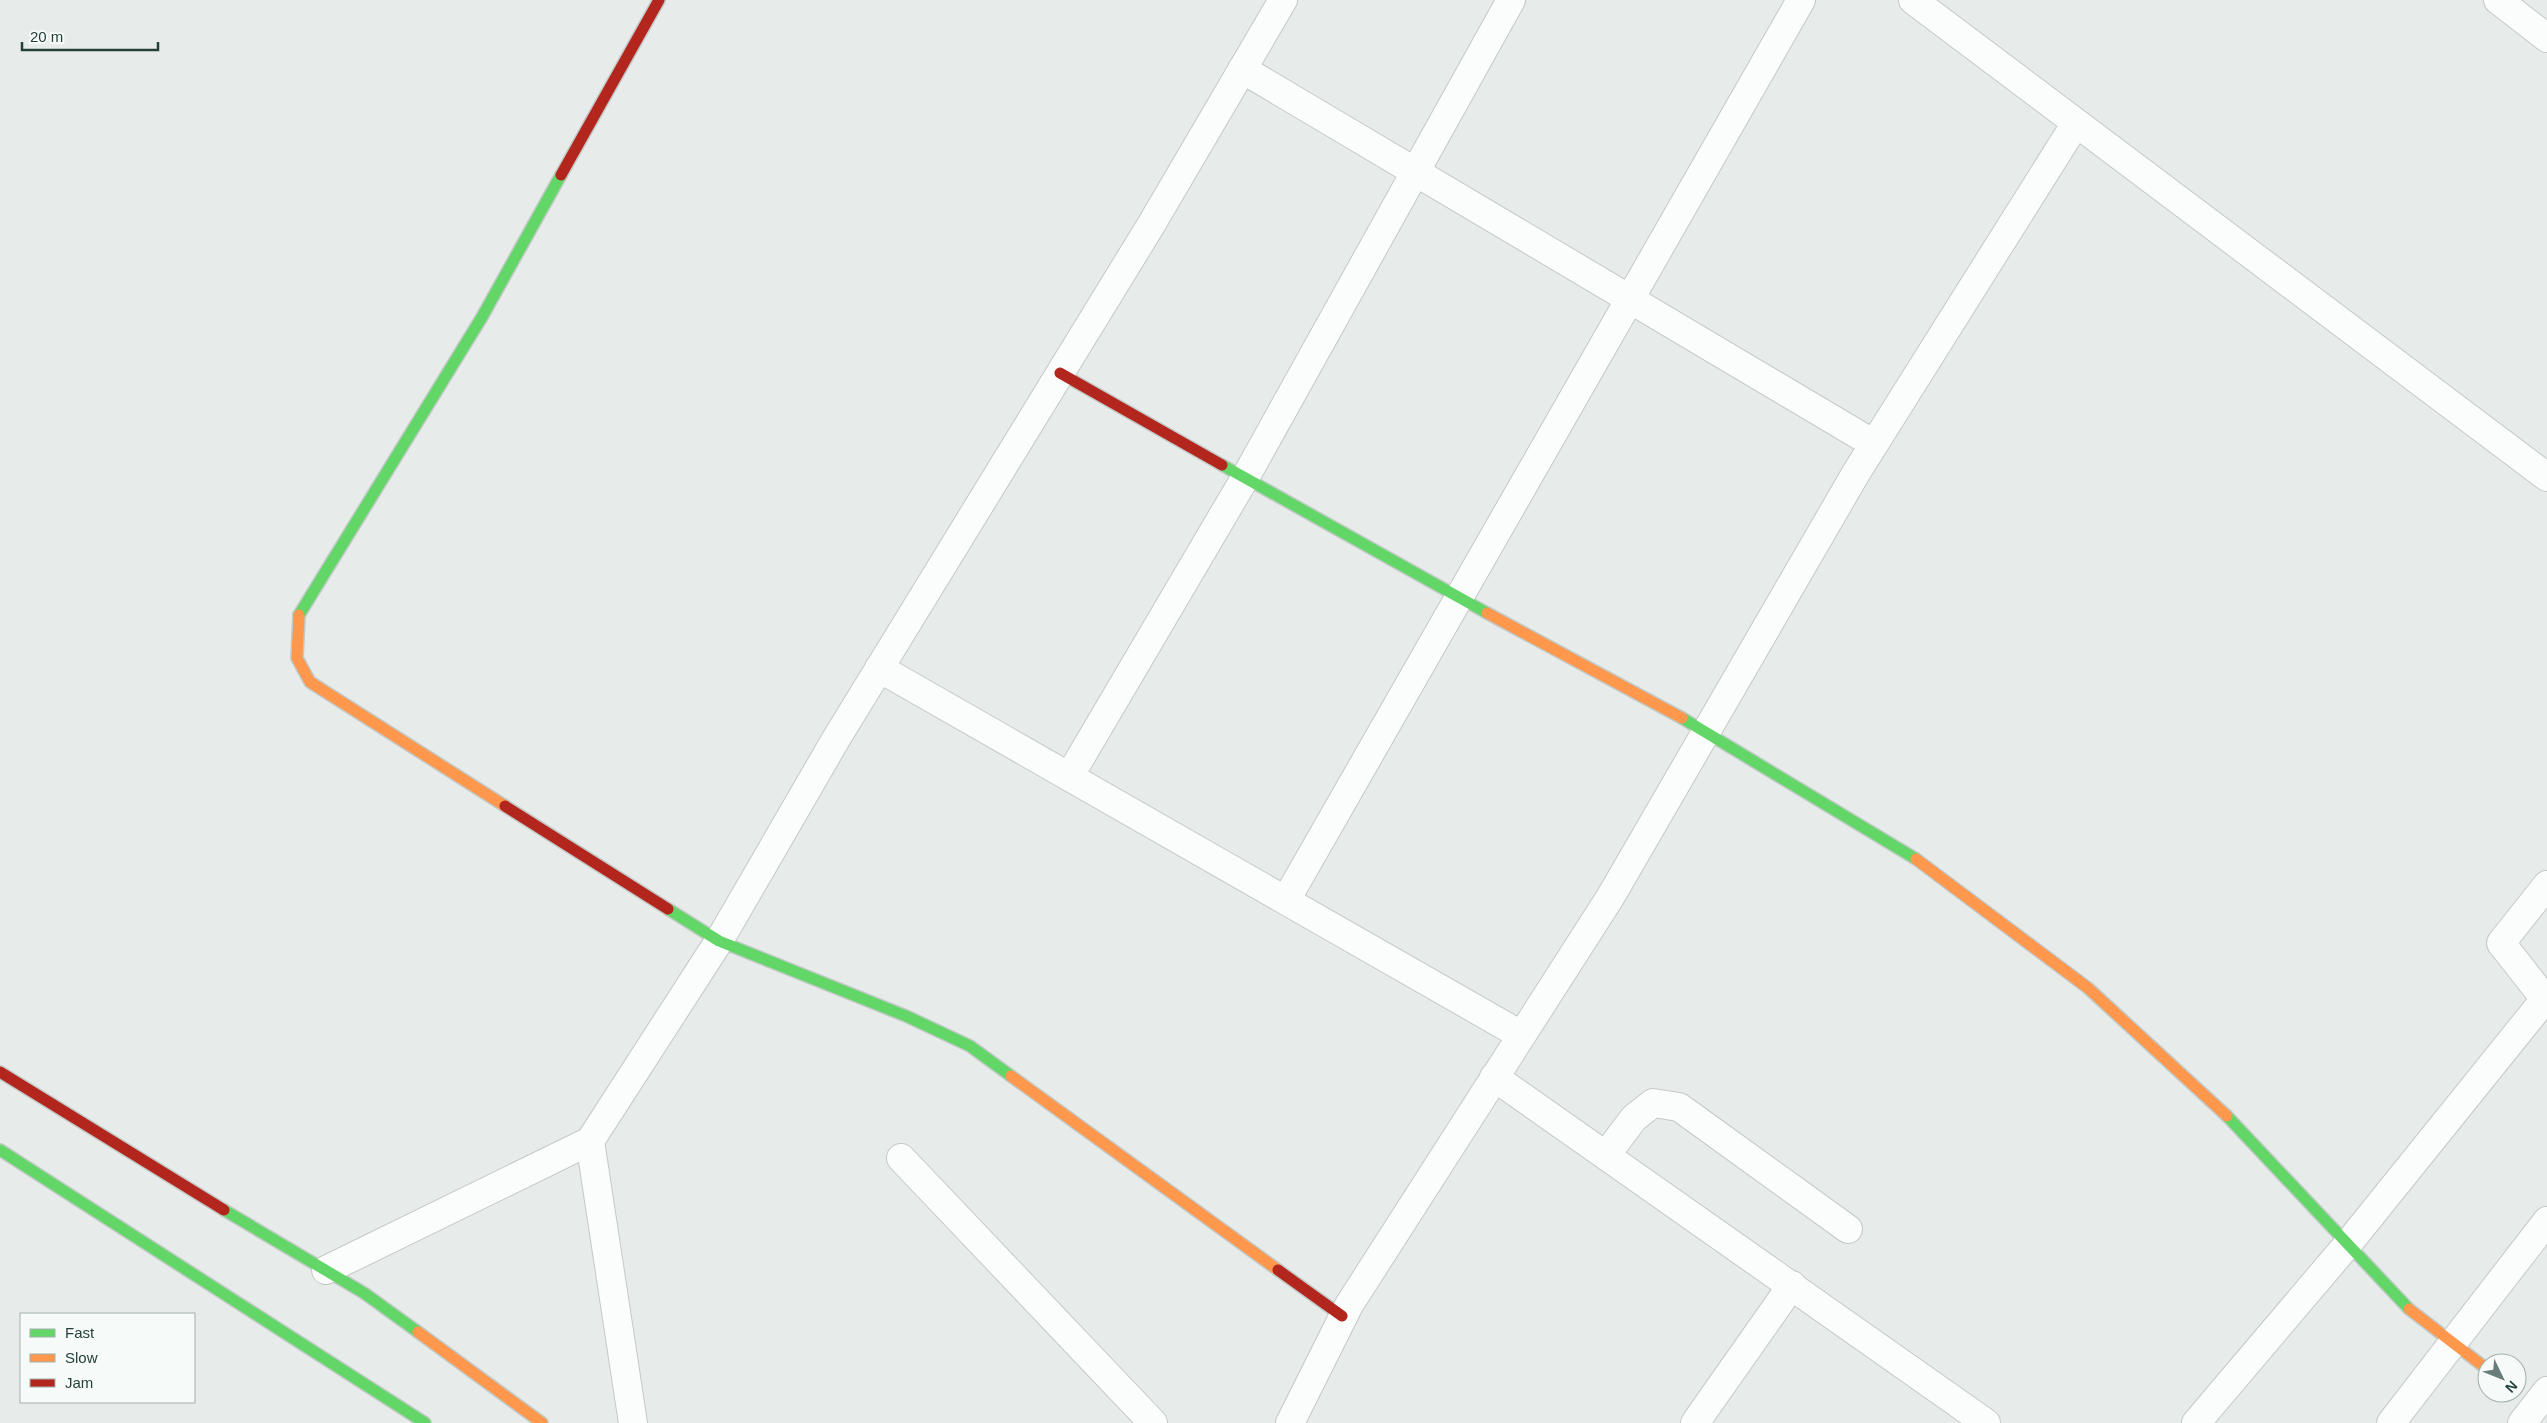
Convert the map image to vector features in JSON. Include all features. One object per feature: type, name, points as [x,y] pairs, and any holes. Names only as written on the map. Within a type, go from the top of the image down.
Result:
[{"type":"street","points":[[659,0],[482,317],[299,615],[297,658],[310,682],[719,941],[906,1016],[970,1046],[1342,1316]]},
{"type":"street","points":[[326,1270],[590,1141],[719,941],[879,668],[1151,225],[1282,0]]},
{"type":"street","points":[[1069,777],[1245,478],[1511,0]]},
{"type":"street","points":[[1286,900],[1462,598],[1628,298],[1801,0]]},
{"type":"street","points":[[1913,0],[2547,477]]},
{"type":"street","points":[[2498,0],[2547,38]]},
{"type":"street","points":[[1242,69],[1874,444]]},
{"type":"street","points":[[1290,1423],[1342,1316],[1611,896],[1874,444],[2076,123]]},
{"type":"street","points":[[1060,373],[1245,478],[1706,731],[1918,860],[2088,988],[2242,1129],[2347,1245],[2408,1308],[2477,1361]]},
{"type":"street","points":[[879,668],[1522,1035]]},
{"type":"street","points":[[2196,1423],[2347,1245],[2545,999],[2501,943],[2547,885]]},
{"type":"street","points":[[0,1072],[67,1115],[364,1293],[542,1423]]},
{"type":"street","points":[[1494,1077],[1986,1423]]},
{"type":"street","points":[[1606,1155],[1634,1118],[1653,1103],[1679,1107],[1848,1229]]},
{"type":"street","points":[[590,1141],[633,1423]]},
{"type":"street","points":[[0,1150],[425,1423]]},
{"type":"street","points":[[901,1158],[1153,1423]]},
{"type":"street","points":[[2391,1423],[2547,1220]]},
{"type":"street","points":[[1695,1423],[1792,1285]]},
{"type":"traffic: fast","points":[[299,615],[482,317],[561,175]]},
{"type":"traffic: fast","points":[[1222,465],[1487,613]]},
{"type":"traffic: fast","points":[[1682,718],[1916,859]]},
{"type":"traffic: fast","points":[[668,909],[719,941],[906,1016],[970,1046],[1011,1076]]},
{"type":"traffic: fast","points":[[2227,1116],[2409,1309]]},
{"type":"traffic: fast","points":[[0,1150],[425,1423]]},
{"type":"traffic: fast","points":[[224,1210],[364,1293],[418,1332]]},
{"type":"traffic: slow","points":[[1487,613],[1682,718]]},
{"type":"traffic: slow","points":[[299,615],[297,658],[310,682],[505,806]]},
{"type":"traffic: slow","points":[[1916,859],[2088,988],[2227,1116]]},
{"type":"traffic: slow","points":[[1011,1076],[1278,1270]]},
{"type":"traffic: slow","points":[[2409,1309],[2477,1361]]},
{"type":"traffic: slow","points":[[418,1332],[542,1423]]},
{"type":"traffic: jam","points":[[561,175],[659,0]]},
{"type":"traffic: jam","points":[[1060,373],[1222,465]]},
{"type":"traffic: jam","points":[[505,806],[668,909]]},
{"type":"traffic: jam","points":[[0,1072],[224,1210]]},
{"type":"traffic: jam","points":[[1278,1270],[1342,1316]]}]
